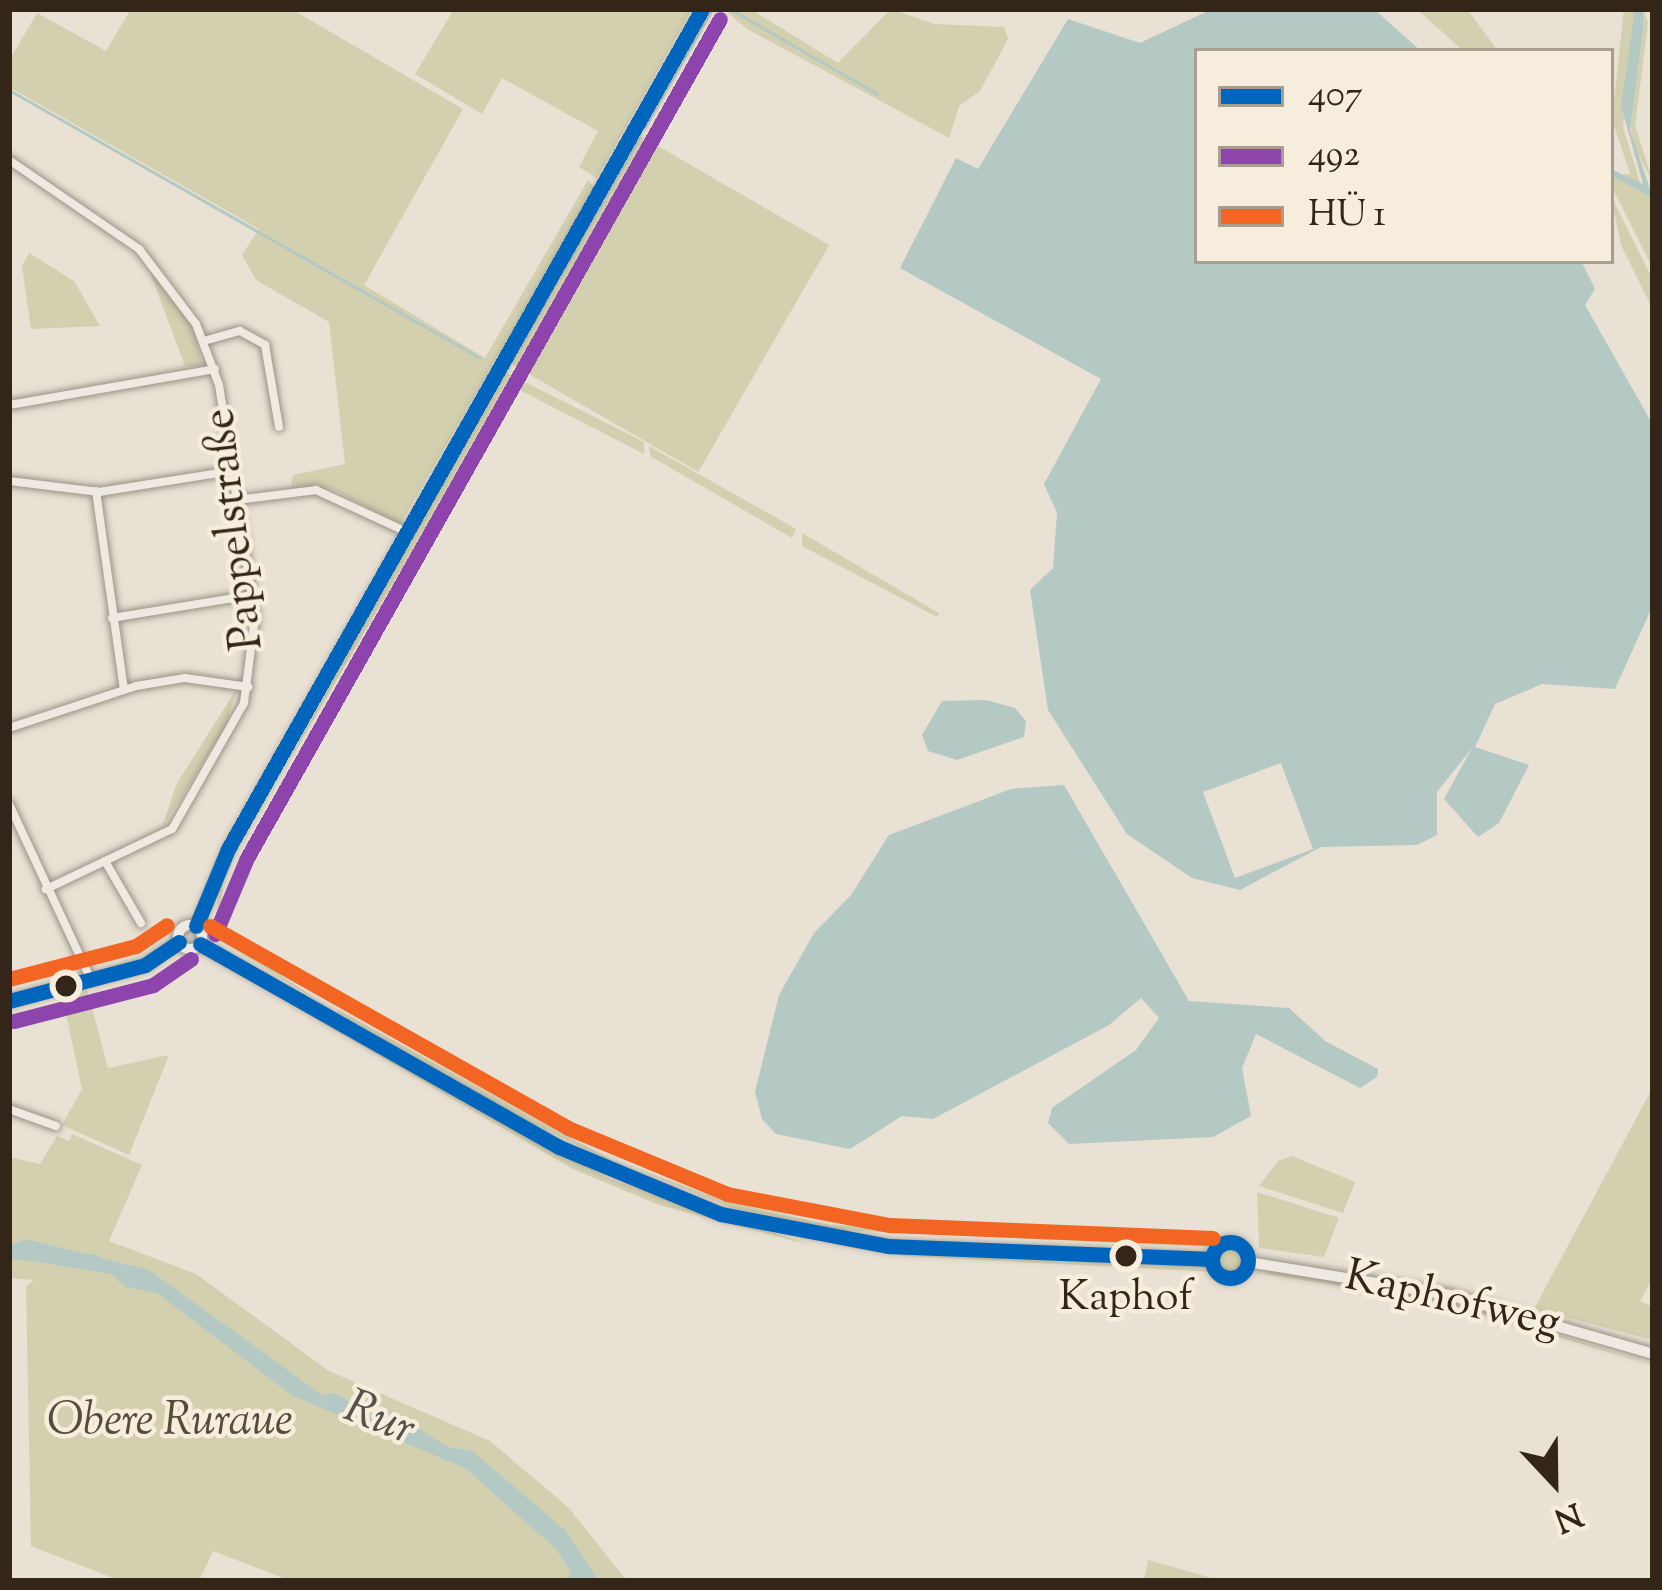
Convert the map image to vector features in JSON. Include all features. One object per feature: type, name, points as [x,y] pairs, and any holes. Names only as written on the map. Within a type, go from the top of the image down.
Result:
[{"type":"main road","points":[[9,1001],[156,961],[179,943],[200,944],[196,926],[179,929],[179,943]]},
{"type":"main road","name":"Kaphofweg","points":[[200,944],[559,1148],[721,1214],[888,1246],[1212,1259],[1230,1242],[1248,1262],[1449,1295],[1653,1354]]},
{"type":"main road","name":"Kaphofweg","points":[[1212,1259],[1227,1278],[1241,1275],[1248,1262]]},
{"type":"street","points":[[196,926],[228,849],[702,9]]},
{"type":"street","points":[[9,176],[12,162]]},
{"type":"street","name":"Pappelstraße","points":[[12,162],[139,249],[176,290],[215,368],[252,595],[248,687],[172,829],[46,889]]},
{"type":"street","points":[[204,341],[240,331],[265,345],[279,428]]},
{"type":"street","points":[[9,405],[215,368]]},
{"type":"street","points":[[9,481],[96,491],[232,470]]},
{"type":"street","points":[[237,500],[316,490],[407,532]]},
{"type":"street","points":[[96,491],[124,689]]},
{"type":"street","points":[[112,618],[252,595]]},
{"type":"street","points":[[9,728],[124,689],[185,678],[248,687]]},
{"type":"street","points":[[9,804],[91,980]]},
{"type":"street","points":[[105,861],[141,922]]},
{"type":"street","points":[[9,1109],[56,1126]]},
{"type":"green space","points":[[131,9],[291,9],[463,109],[364,285],[485,358],[588,180],[596,188],[407,523],[519,319],[400,524],[332,489],[291,488],[293,475],[345,464],[329,322],[256,280],[242,255],[259,229],[9,87],[9,61],[37,13],[106,51]]},
{"type":"green space","points":[[454,9],[692,9],[597,178],[579,167],[598,131],[502,78],[482,114],[415,74]]},
{"type":"green space","points":[[708,9],[713,9],[644,132],[641,126]]},
{"type":"green space","points":[[724,9],[752,10],[838,63],[891,9],[934,24],[1004,27],[1008,39],[980,91],[959,106],[949,138],[747,29]]},
{"type":"green space","points":[[1417,9],[1467,9],[1496,48],[1460,48]]},
{"type":"green space","points":[[1624,9],[1635,9],[1623,127],[1641,186],[1618,175],[1630,174],[1614,125]]},
{"type":"green space","points":[[1643,9],[1648,23],[1635,126],[1653,182],[1634,147],[1629,117]]},
{"type":"green space","points":[[637,134],[829,245],[698,472],[506,361]]},
{"type":"green space","points":[[1614,178],[1653,198],[1653,269],[1614,191]]},
{"type":"green space","points":[[1614,202],[1653,280],[1653,310],[1621,245]]},
{"type":"green space","points":[[29,253],[74,281],[100,326],[31,329],[22,266]]},
{"type":"green space","points":[[147,264],[194,328],[202,366],[185,366]]},
{"type":"green space","points":[[503,371],[644,442],[644,454],[510,385],[285,768]]},
{"type":"green space","points":[[649,446],[796,529],[792,538],[650,456]]},
{"type":"green space","points":[[802,533],[939,613],[937,617],[802,546]]},
{"type":"green space","points":[[237,688],[225,728],[162,828],[176,785]]},
{"type":"green space","points":[[260,801],[224,876],[218,933],[328,1007],[214,937],[220,877]]},
{"type":"green space","points":[[255,983],[610,1179],[814,1246],[659,1205],[571,1168]]},
{"type":"green space","points":[[87,989],[108,1068],[169,1055],[129,1155],[62,1125],[82,1089],[62,994]]},
{"type":"green space","points":[[337,1009],[624,1167],[511,1113]]},
{"type":"green space","points":[[1653,1087],[1653,1278],[1640,1301],[1653,1307],[1653,1340],[1534,1309]]},
{"type":"green space","name":"Obere Ruraue","points":[[72,1134],[142,1165],[109,1241],[196,1274],[329,1371],[490,1441],[569,1508],[627,1581],[291,1581],[213,1551],[199,1581],[121,1581],[31,1546],[26,1286],[34,1280],[9,1278],[9,1157],[40,1164],[57,1136],[69,1141]]},
{"type":"green space","points":[[1292,1156],[1355,1182],[1343,1213],[1259,1186],[1278,1161]]},
{"type":"green space","points":[[630,1166],[728,1202],[830,1225],[1216,1241],[1207,1247],[839,1230],[730,1207]]},
{"type":"green space","points":[[1257,1192],[1339,1218],[1324,1257],[1259,1248]]},
{"type":"green space","points":[[830,1243],[1213,1264],[1217,1272],[905,1256]]},
{"type":"green space","points":[[1230,1247],[1243,1260],[1230,1273],[1217,1260]]},
{"type":"green space","points":[[1268,1269],[1450,1300],[1653,1365],[1440,1302],[1265,1274]]},
{"type":"green space","points":[[1148,1560],[1222,1581],[1144,1581]]},
{"type":"water","points":[[1212,9],[1374,9],[1418,48],[1194,48],[1194,264],[1582,264],[1595,289],[1585,305],[1653,425],[1653,605],[1615,689],[1542,684],[1495,704],[1475,747],[1529,765],[1499,823],[1478,837],[1444,799],[1472,748],[1437,792],[1437,835],[1417,845],[1321,847],[1240,890],[1192,878],[1127,834],[1048,710],[1030,590],[1053,568],[1057,513],[1044,484],[1101,379],[900,268],[956,158],[978,169],[1068,19],[1140,43]],"holes":[[[1281,763],[1313,849],[1235,878],[1203,792]]]},
{"type":"water","points":[[1635,9],[1643,9],[1630,130],[1653,198],[1614,178],[1614,170],[1643,184],[1621,106]]},
{"type":"water","points":[[986,700],[1015,708],[1026,721],[1024,737],[957,760],[928,751],[922,735],[942,701]]},
{"type":"water","points":[[1064,785],[1189,1001],[1289,1008],[1325,1041],[1378,1069],[1377,1077],[1360,1088],[1256,1034],[1242,1068],[1251,1116],[1213,1137],[1069,1144],[1048,1123],[1052,1108],[1136,1050],[1159,1018],[1141,998],[1109,1025],[933,1119],[902,1116],[850,1149],[776,1134],[762,1119],[755,1092],[779,995],[814,933],[851,895],[889,835],[1011,789]]},
{"type":"water","points":[[26,1239],[149,1270],[322,1395],[335,1393],[369,1413],[390,1411],[448,1447],[472,1451],[565,1530],[599,1581],[565,1581],[571,1573],[556,1549],[465,1468],[293,1396],[157,1293],[125,1287],[111,1274],[9,1257],[9,1247]]},
{"type":"waterway","points":[[645,126],[712,9]]},
{"type":"waterway","points":[[730,9],[877,94]]},
{"type":"waterway","points":[[9,90],[480,358]]},
{"type":"waterway","points":[[559,277],[638,139]]},
{"type":"waterway","points":[[519,348],[551,291]]},
{"type":"waterway","name":"Rur","points":[[9,1250],[94,1262]]},
{"type":"transit line","name":"407","points":[[196,926],[228,849],[702,9]]},
{"type":"transit line","name":"492","points":[[215,934],[247,858],[720,19]]},
{"type":"transit line","points":[[9,979],[136,946],[167,925]]},
{"type":"transit line","points":[[210,926],[568,1128],[727,1194],[890,1225],[1213,1238]]},
{"type":"transit line","name":"407","points":[[9,1001],[145,965],[179,942]]},
{"type":"transit line","name":"407","points":[[200,944],[559,1147],[721,1214],[888,1246],[1212,1259]]},
{"type":"transit line","name":"492","points":[[14,1021],[153,985],[191,959]]},
{"type":"transit line","name":"407","points":[[1230,1242],[1243,1247],[1248,1260],[1243,1273],[1230,1278],[1217,1273],[1212,1260],[1217,1247],[1230,1242]]},
{"type":"place","name":"Kaphof","points":[[1126,1256]]}]
